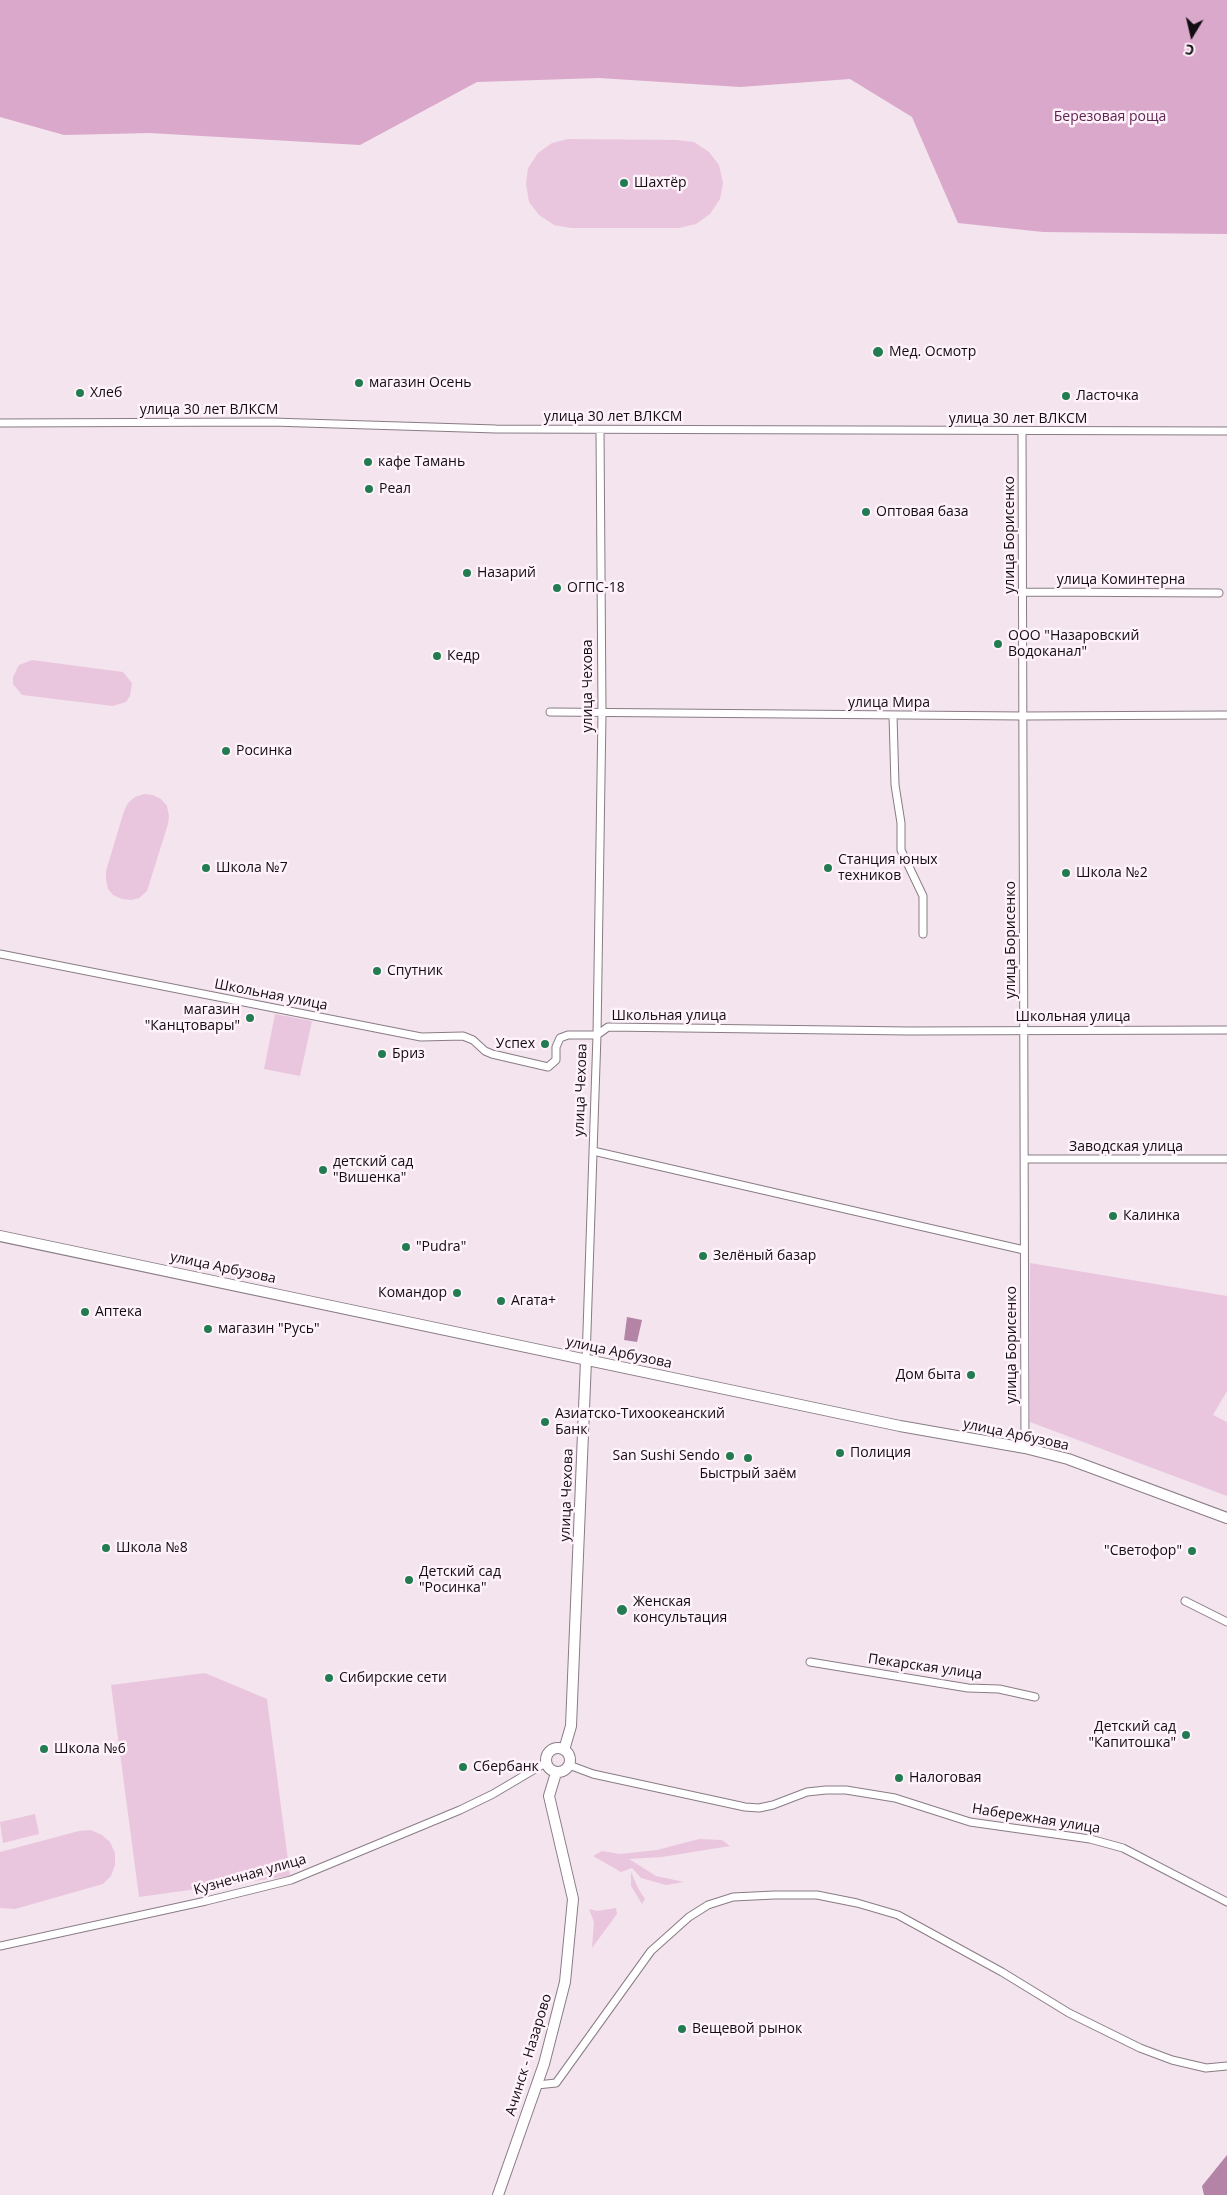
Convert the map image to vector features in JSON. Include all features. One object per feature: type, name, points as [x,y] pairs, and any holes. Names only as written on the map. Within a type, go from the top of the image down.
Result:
[{"type":"street","name":"улица 30 лет ВЛКСМ","points":[[0,423],[272,422],[496,429],[600,430],[1227,431]]},
{"type":"street","name":"улица Чехова","points":[[564,1750],[571,1726],[597,1035],[602,713],[600,430]]},
{"type":"street","name":"улица Борисенко","points":[[1022,431],[1025,1448]]},
{"type":"street","name":"улица Коминтерна","points":[[1022,592],[1219,593]]},
{"type":"street","name":"улица Мира","points":[[550,712],[1023,716],[1227,715]]},
{"type":"street","points":[[893,715],[894,785],[901,823],[901,850],[923,896],[923,934]]},
{"type":"street","name":"Школьная улица","points":[[0,954],[421,1037],[463,1036],[473,1040],[485,1051],[492,1054],[548,1067],[556,1060],[556,1047],[560,1038],[568,1035],[597,1035],[608,1027],[909,1031],[1024,1029],[1227,1030]]},
{"type":"street","points":[[593,1152],[1024,1250]]},
{"type":"street","name":"Заводская улица","points":[[1024,1159],[1227,1159]]},
{"type":"street","name":"улица Арбузова","points":[[0,1236],[900,1426],[1025,1448],[1068,1460],[1227,1518]]},
{"type":"street","points":[[1185,1601],[1227,1622]]},
{"type":"street","name":"Пекарская улица","points":[[810,1662],[968,1688],[999,1688],[1035,1697]]},
{"type":"street","points":[[560,1748],[564,1750],[568,1753],[571,1762],[566,1770],[556,1773],[548,1768],[546,1758],[551,1750],[560,1748]]},
{"type":"street","name":"Кузнечная улица","points":[[2,1948],[206,1902],[290,1880],[460,1810],[493,1794],[547,1762]]},
{"type":"street","name":"Набережная улица","points":[[569,1765],[593,1774],[745,1808],[773,1805],[807,1792],[826,1790],[846,1790],[895,1798],[970,1822],[1090,1839],[1123,1848],[1227,1902]]},
{"type":"street","name":"Ачинск - Назарово","points":[[498,2195],[544,2064],[565,1982],[574,1899],[549,1796],[556,1773]]},
{"type":"street","points":[[537,2085],[556,2083],[651,1951],[689,1918],[708,1905],[733,1897],[774,1895],[817,1895],[857,1903],[898,1915],[1002,1972],[1069,2012],[1140,2048],[1172,2060],[1206,2068],[1227,2066]]},
{"type":"shaded area","name":"Шахтёр","points":[[568,139],[677,140],[694,142],[709,152],[719,165],[723,183],[720,199],[710,214],[696,224],[679,228],[571,228],[554,225],[539,215],[529,202],[526,184],[528,168],[538,153],[552,143]]},
{"type":"shaded area","points":[[32,660],[123,672],[132,683],[130,696],[126,702],[113,706],[22,695],[13,684],[13,677],[19,665]]},
{"type":"shaded area","points":[[144,794],[153,795],[161,799],[167,806],[168,824],[147,891],[139,898],[131,900],[122,899],[113,895],[108,889],[106,871],[124,811],[128,803],[135,797]]},
{"type":"shaded area","points":[[275,1014],[312,1021],[300,1076],[264,1069]]},
{"type":"shaded area","points":[[1030,1263],[1227,1296],[1227,1391],[1213,1415],[1227,1422],[1227,1496],[1030,1422]]},
{"type":"shaded area","points":[[627,1317],[642,1320],[637,1342],[624,1340]]},
{"type":"shaded area","points":[[205,1673],[267,1699],[290,1876],[139,1897],[111,1685]]},
{"type":"shaded area","points":[[35,1814],[39,1834],[3,1843],[0,1822]]},
{"type":"shaded area","points":[[91,1830],[102,1835],[110,1842],[115,1853],[115,1865],[111,1876],[103,1884],[15,1909],[0,1908],[0,1852],[79,1831]]},
{"type":"shaded area","points":[[699,1839],[722,1840],[730,1846],[662,1857],[629,1859],[656,1876],[684,1882],[666,1885],[641,1878],[632,1868],[621,1872],[593,1856],[602,1851],[620,1854],[657,1850]]},
{"type":"shaded area","points":[[631,1872],[645,1899],[642,1904],[631,1886]]},
{"type":"shaded area","points":[[616,1908],[617,1914],[592,1948],[594,1922],[589,1909],[597,1911]]},
{"type":"shaded area","points":[[1227,2155],[1227,2195],[1204,2195],[1202,2186]]},
{"type":"green space","name":"Березовая роща","points":[[0,0],[1227,0],[1227,234],[1043,232],[958,223],[912,117],[850,79],[740,87],[599,78],[477,82],[360,145],[149,133],[64,135],[0,117]]},
{"type":"place","name":"Шахтёр","points":[[624,183]]},
{"type":"place","name":"Мед. Осмотр","points":[[878,352]]},
{"type":"place","name":"магазин Осень","points":[[359,383]]},
{"type":"place","name":"Хлеб","points":[[80,393]]},
{"type":"place","name":"Ласточка","points":[[1066,396]]},
{"type":"place","name":"кафе Тамань","points":[[368,462]]},
{"type":"place","name":"Реал","points":[[369,489]]},
{"type":"place","name":"Оптовая база","points":[[866,512]]},
{"type":"place","name":"Назарий","points":[[467,573]]},
{"type":"place","name":"ОГПС-18","points":[[557,588]]},
{"type":"place","name":"ООО \"Назаровский Водоканал\"","points":[[998,644]]},
{"type":"place","name":"Кедр","points":[[437,656]]},
{"type":"place","name":"Росинка","points":[[226,751]]},
{"type":"place","name":"Школа №7","points":[[206,868]]},
{"type":"place","name":"Станция юных техников","points":[[828,868]]},
{"type":"place","name":"Школа №2","points":[[1066,873]]},
{"type":"place","name":"Спутник","points":[[377,971]]},
{"type":"place","name":"магазин \"Канцтовары\"","points":[[250,1018]]},
{"type":"place","name":"Успех","points":[[545,1044]]},
{"type":"place","name":"Бриз","points":[[382,1054]]},
{"type":"place","name":"детский сад \"Вишенка\"","points":[[323,1170]]},
{"type":"place","name":"Калинка","points":[[1113,1216]]},
{"type":"place","name":"\"Pudra\"","points":[[406,1247]]},
{"type":"place","name":"Зелёный базар","points":[[703,1256]]},
{"type":"place","name":"Командор","points":[[457,1293]]},
{"type":"place","name":"Агата+","points":[[501,1301]]},
{"type":"place","name":"Аптека","points":[[85,1312]]},
{"type":"place","name":"магазин \"Русь\"","points":[[208,1329]]},
{"type":"place","name":"Дом быта","points":[[971,1375]]},
{"type":"place","name":"Азиатско-Тихоокеанский Банк","points":[[545,1422]]},
{"type":"place","name":"Полиция","points":[[840,1453]]},
{"type":"place","name":"San Sushi Sendo","points":[[730,1456]]},
{"type":"place","name":"Быстрый заём","points":[[748,1458]]},
{"type":"place","name":"Школа №8","points":[[106,1548]]},
{"type":"place","name":"\"Светофор\"","points":[[1192,1551]]},
{"type":"place","name":"Детский сад \"Росинка\"","points":[[409,1580]]},
{"type":"place","name":"Женская консультация","points":[[622,1610]]},
{"type":"place","name":"Сибирские сети","points":[[329,1678]]},
{"type":"place","name":"Детский сад \"Капитошка\"","points":[[1186,1735]]},
{"type":"place","name":"Школа №6","points":[[44,1749]]},
{"type":"place","name":"Сбербанк","points":[[463,1767]]},
{"type":"place","name":"Налоговая","points":[[899,1778]]},
{"type":"place","name":"Вещевой рынок","points":[[682,2029]]}]
